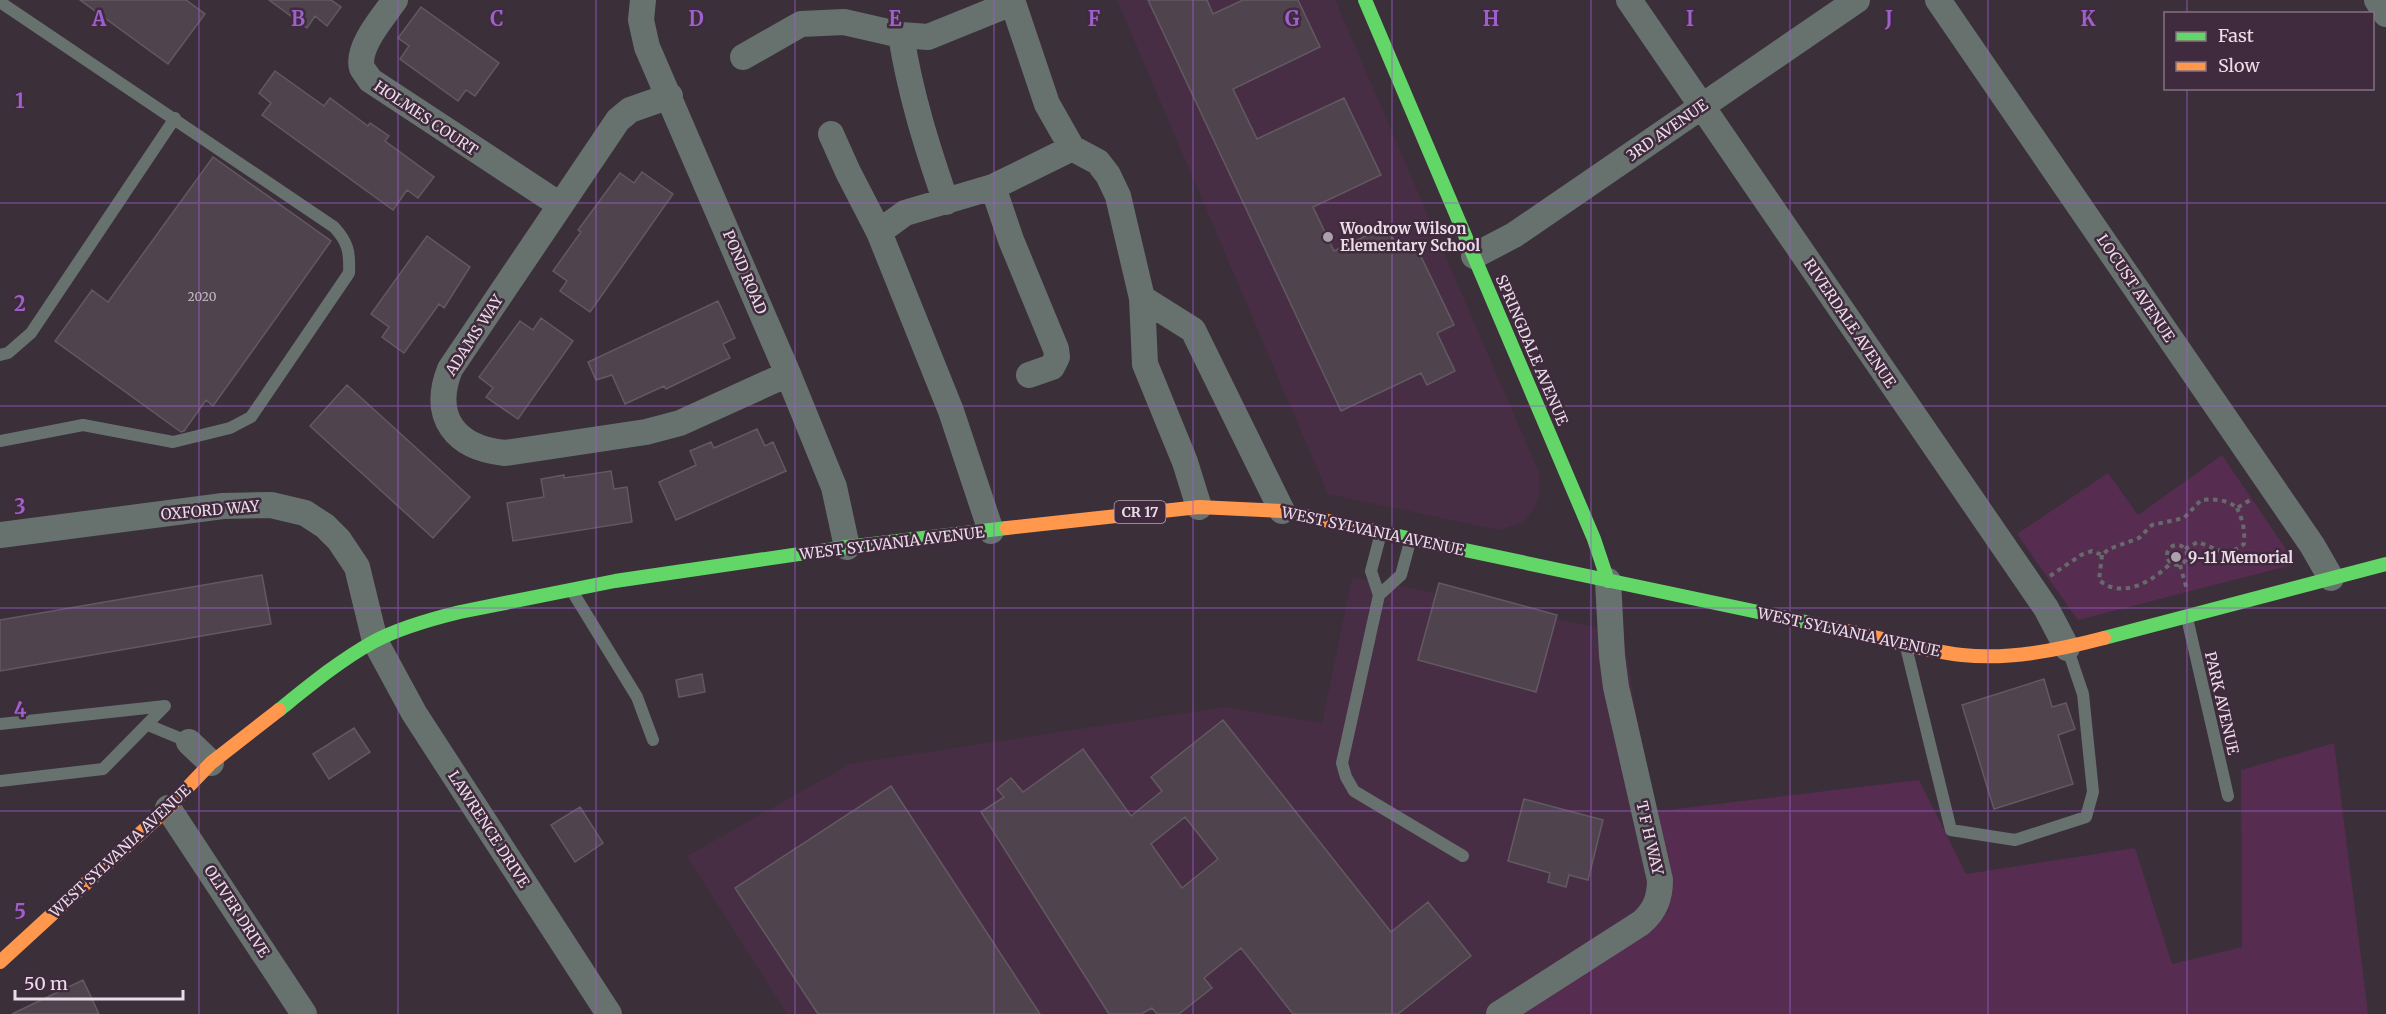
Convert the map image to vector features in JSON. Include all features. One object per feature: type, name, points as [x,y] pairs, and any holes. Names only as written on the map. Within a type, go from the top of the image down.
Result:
[{"type":"main road","name":"SPRINGDALE AVENUE","points":[[1365,0],[1594,539],[1608,581]]},
{"type":"main road","name":"WEST SYLVANIA AVENUE","points":[[0,962],[168,808],[212,763],[340,662],[375,641],[436,618],[571,589],[847,547],[1199,507],[1282,512],[1959,655],[1990,658],[2023,656],[2067,648],[2386,564]]},
{"type":"street","name":"HOLMES COURT","points":[[395,0],[364,46],[361,57],[363,68],[370,80],[560,205]]},
{"type":"street","name":"POND ROAD","points":[[643,0],[641,20],[644,36],[834,487],[847,547]]},
{"type":"street","name":"RIVERDALE AVENUE","points":[[1629,0],[2046,608],[2067,648]]},
{"type":"street","name":"3RD AVENUE","points":[[1474,256],[1514,235],[1857,0]]},
{"type":"street","name":"LOCUST AVENUE","points":[[1938,0],[2312,545],[2331,578]]},
{"type":"street","points":[[2377,0],[2386,14]]},
{"type":"street","points":[[743,57],[801,24],[844,22],[901,35],[928,37],[1012,1],[1047,104],[1072,148],[1098,162],[1118,196],[1142,298],[1144,364],[1185,462],[1199,507]]},
{"type":"street","points":[[901,35],[921,130],[946,202]]},
{"type":"street","name":"ADAMS WAY","points":[[670,96],[630,110],[618,120],[450,369],[444,383],[442,403],[446,418],[458,434],[470,444],[487,451],[505,453],[646,432],[680,423],[788,374]]},
{"type":"street","points":[[831,135],[879,232],[951,411],[991,531]]},
{"type":"street","points":[[879,232],[905,213],[993,187],[1072,148]]},
{"type":"street","points":[[993,187],[1011,240],[1056,349],[1057,357],[1052,367],[1029,375]]},
{"type":"street","points":[[1142,298],[1193,330],[1282,512]]},
{"type":"street","name":"OXFORD WAY","points":[[0,536],[223,506],[271,505],[305,513],[326,526],[339,540],[357,567],[375,641]]},
{"type":"street","name":"T F H WAY","points":[[1499,1014],[1641,923],[1654,909],[1660,895],[1660,880],[1616,687],[1608,581]]},
{"type":"street","name":"LAWRENCE DRIVE","points":[[375,641],[414,713],[609,1014]]},
{"type":"street","points":[[189,742],[212,763]]},
{"type":"street","name":"OLIVER DRIVE","points":[[168,808],[304,1014]]},
{"type":"lane","points":[[0,2],[334,226],[346,239],[350,254],[349,273],[252,417],[230,428],[173,442],[83,425],[0,441]]},
{"type":"lane","points":[[0,355],[8,353],[31,333],[175,118]]},
{"type":"lane","points":[[1381,532],[1371,571],[1379,595],[1342,763],[1346,777],[1354,791],[1464,855]]},
{"type":"lane","points":[[1379,595],[1401,575],[1411,538]]},
{"type":"lane","points":[[571,589],[637,697],[653,740]]},
{"type":"lane","name":"PARK AVENUE","points":[[2186,617],[2228,796]]},
{"type":"lane","points":[[1905,643],[1951,830],[2015,840],[2085,817],[2093,792],[2083,694],[2067,648]]},
{"type":"lane","points":[[0,724],[165,706],[103,769],[0,781]]},
{"type":"lane","points":[[148,725],[189,742]]},
{"type":"path","points":[[2237,508],[2253,498]]},
{"type":"path","points":[[2171,563],[2141,585],[2111,586],[2099,579],[2102,555],[2109,549],[2139,538],[2152,525],[2184,518],[2201,500],[2224,501],[2232,503],[2237,508],[2244,523],[2245,534],[2244,544],[2237,550],[2228,554],[2198,542],[2186,549]]},
{"type":"path","points":[[2171,563],[2167,554],[2171,548],[2180,545],[2186,549]]},
{"type":"path","points":[[2180,565],[2187,559],[2186,549]]},
{"type":"path","points":[[2047,578],[2081,555],[2092,551],[2102,555]]},
{"type":"path","points":[[2171,563],[2180,565]]},
{"type":"path","points":[[2180,565],[2188,595]]},
{"type":"shaded area","name":"Woodrow Wilson Elementary School","points":[[1117,0],[1335,0],[1539,473],[1540,491],[1535,507],[1522,523],[1499,530],[1328,494]]},
{"type":"shaded area","points":[[2222,455],[2296,564],[2078,620],[2017,534],[2108,473],[2138,515]]},
{"type":"shaded area","points":[[1352,578],[1377,581],[1623,633],[1669,911],[1516,1014],[787,1014],[687,856],[850,764],[1225,707],[1322,723]]},
{"type":"shaded area","points":[[2334,743],[2368,1014],[1516,1014],[1669,911],[1651,812],[1919,780],[1966,874],[2135,848],[2172,964],[2242,947],[2241,770]]},
{"type":"building","points":[[80,0],[186,0],[205,14],[168,64]]},
{"type":"building","points":[[269,0],[331,0],[341,7],[327,26],[315,16],[307,28]]},
{"type":"building","points":[[1148,0],[1207,0],[1213,14],[1243,0],[1298,0],[1320,47],[1233,89],[1257,139],[1344,98],[1381,175],[1313,207],[1334,251],[1387,226],[1398,249],[1414,242],[1454,325],[1437,333],[1455,371],[1427,385],[1421,373],[1341,411]]},
{"type":"building","points":[[421,7],[499,63],[475,96],[466,90],[458,101],[400,59],[409,46],[398,38]]},
{"type":"building","points":[[275,71],[324,106],[330,98],[368,126],[370,123],[389,136],[385,141],[434,177],[418,198],[407,190],[393,210],[262,115],[271,103],[259,93]]},
{"type":"building","points":[[213,157],[331,241],[213,406],[206,400],[181,432],[55,341],[92,290],[108,302]]},
{"type":"building","points":[[642,172],[673,194],[590,312],[560,291],[567,281],[553,271],[581,232],[578,230],[620,173],[634,183]]},
{"type":"building","points":[[427,236],[470,267],[444,308],[439,304],[404,353],[382,337],[389,327],[371,314]]},
{"type":"building","points":[[718,301],[735,338],[723,344],[730,358],[666,389],[664,386],[625,404],[612,375],[596,380],[588,362]]},
{"type":"building","points":[[541,318],[573,341],[518,419],[486,397],[493,388],[479,377],[520,321],[533,330]]},
{"type":"building","points":[[347,385],[470,497],[433,538],[310,426]]},
{"type":"building","points":[[757,429],[765,446],[773,442],[786,471],[676,520],[659,482],[696,465],[690,451],[711,442],[714,448]]},
{"type":"building","points":[[611,471],[614,489],[627,487],[632,522],[513,541],[507,503],[544,497],[541,479]]},
{"type":"building","points":[[262,575],[271,624],[0,671],[0,620]]},
{"type":"building","points":[[1439,583],[1557,615],[1536,692],[1418,660]]},
{"type":"building","points":[[702,674],[705,692],[679,697],[676,680]]},
{"type":"building","points":[[2044,679],[2052,707],[2066,703],[2075,729],[2058,735],[2073,784],[1994,809],[1962,705]]},
{"type":"building","points":[[1223,720],[1391,932],[1428,902],[1471,956],[1398,1014],[1293,1014],[1241,948],[1204,978],[1212,988],[1179,1014],[1157,1014],[1152,1008],[1141,1014],[1109,1014],[981,812],[1004,797],[997,789],[1011,778],[1023,792],[1083,749],[1131,816],[1162,791],[1151,777]],"holes":[[[1185,817],[1218,859],[1182,888],[1151,844]]]},
{"type":"building","points":[[354,728],[370,752],[329,779],[313,754]]},
{"type":"building","points":[[891,786],[1040,1014],[818,1014],[735,888]]},
{"type":"building","points":[[1524,799],[1603,820],[1588,880],[1569,875],[1566,887],[1548,882],[1550,873],[1508,861]]},
{"type":"building","points":[[580,807],[603,843],[575,862],[551,825]]},
{"type":"building","points":[[83,980],[99,1014],[12,1014]]},
{"type":"traffic: fast","points":[[1365,0],[1594,539],[1608,581]]},
{"type":"traffic: fast","points":[[279,710],[360,649],[404,628],[460,612],[615,581],[847,547],[1007,528]]},
{"type":"traffic: fast","points":[[1370,530],[1848,631]]},
{"type":"traffic: fast","points":[[2104,638],[2386,564]]},
{"type":"traffic: slow","points":[[1007,528],[1199,507],[1282,511],[1370,530]]},
{"type":"traffic: slow","points":[[1848,631],[1934,651],[1980,656],[2034,653],[2104,638]]},
{"type":"traffic: slow","points":[[0,962],[168,808],[211,763],[279,710]]},
{"type":"place","name":"Woodrow Wilson Elementary School","points":[[1328,237]]},
{"type":"place","name":"9-11 Memorial","points":[[2176,557]]}]
